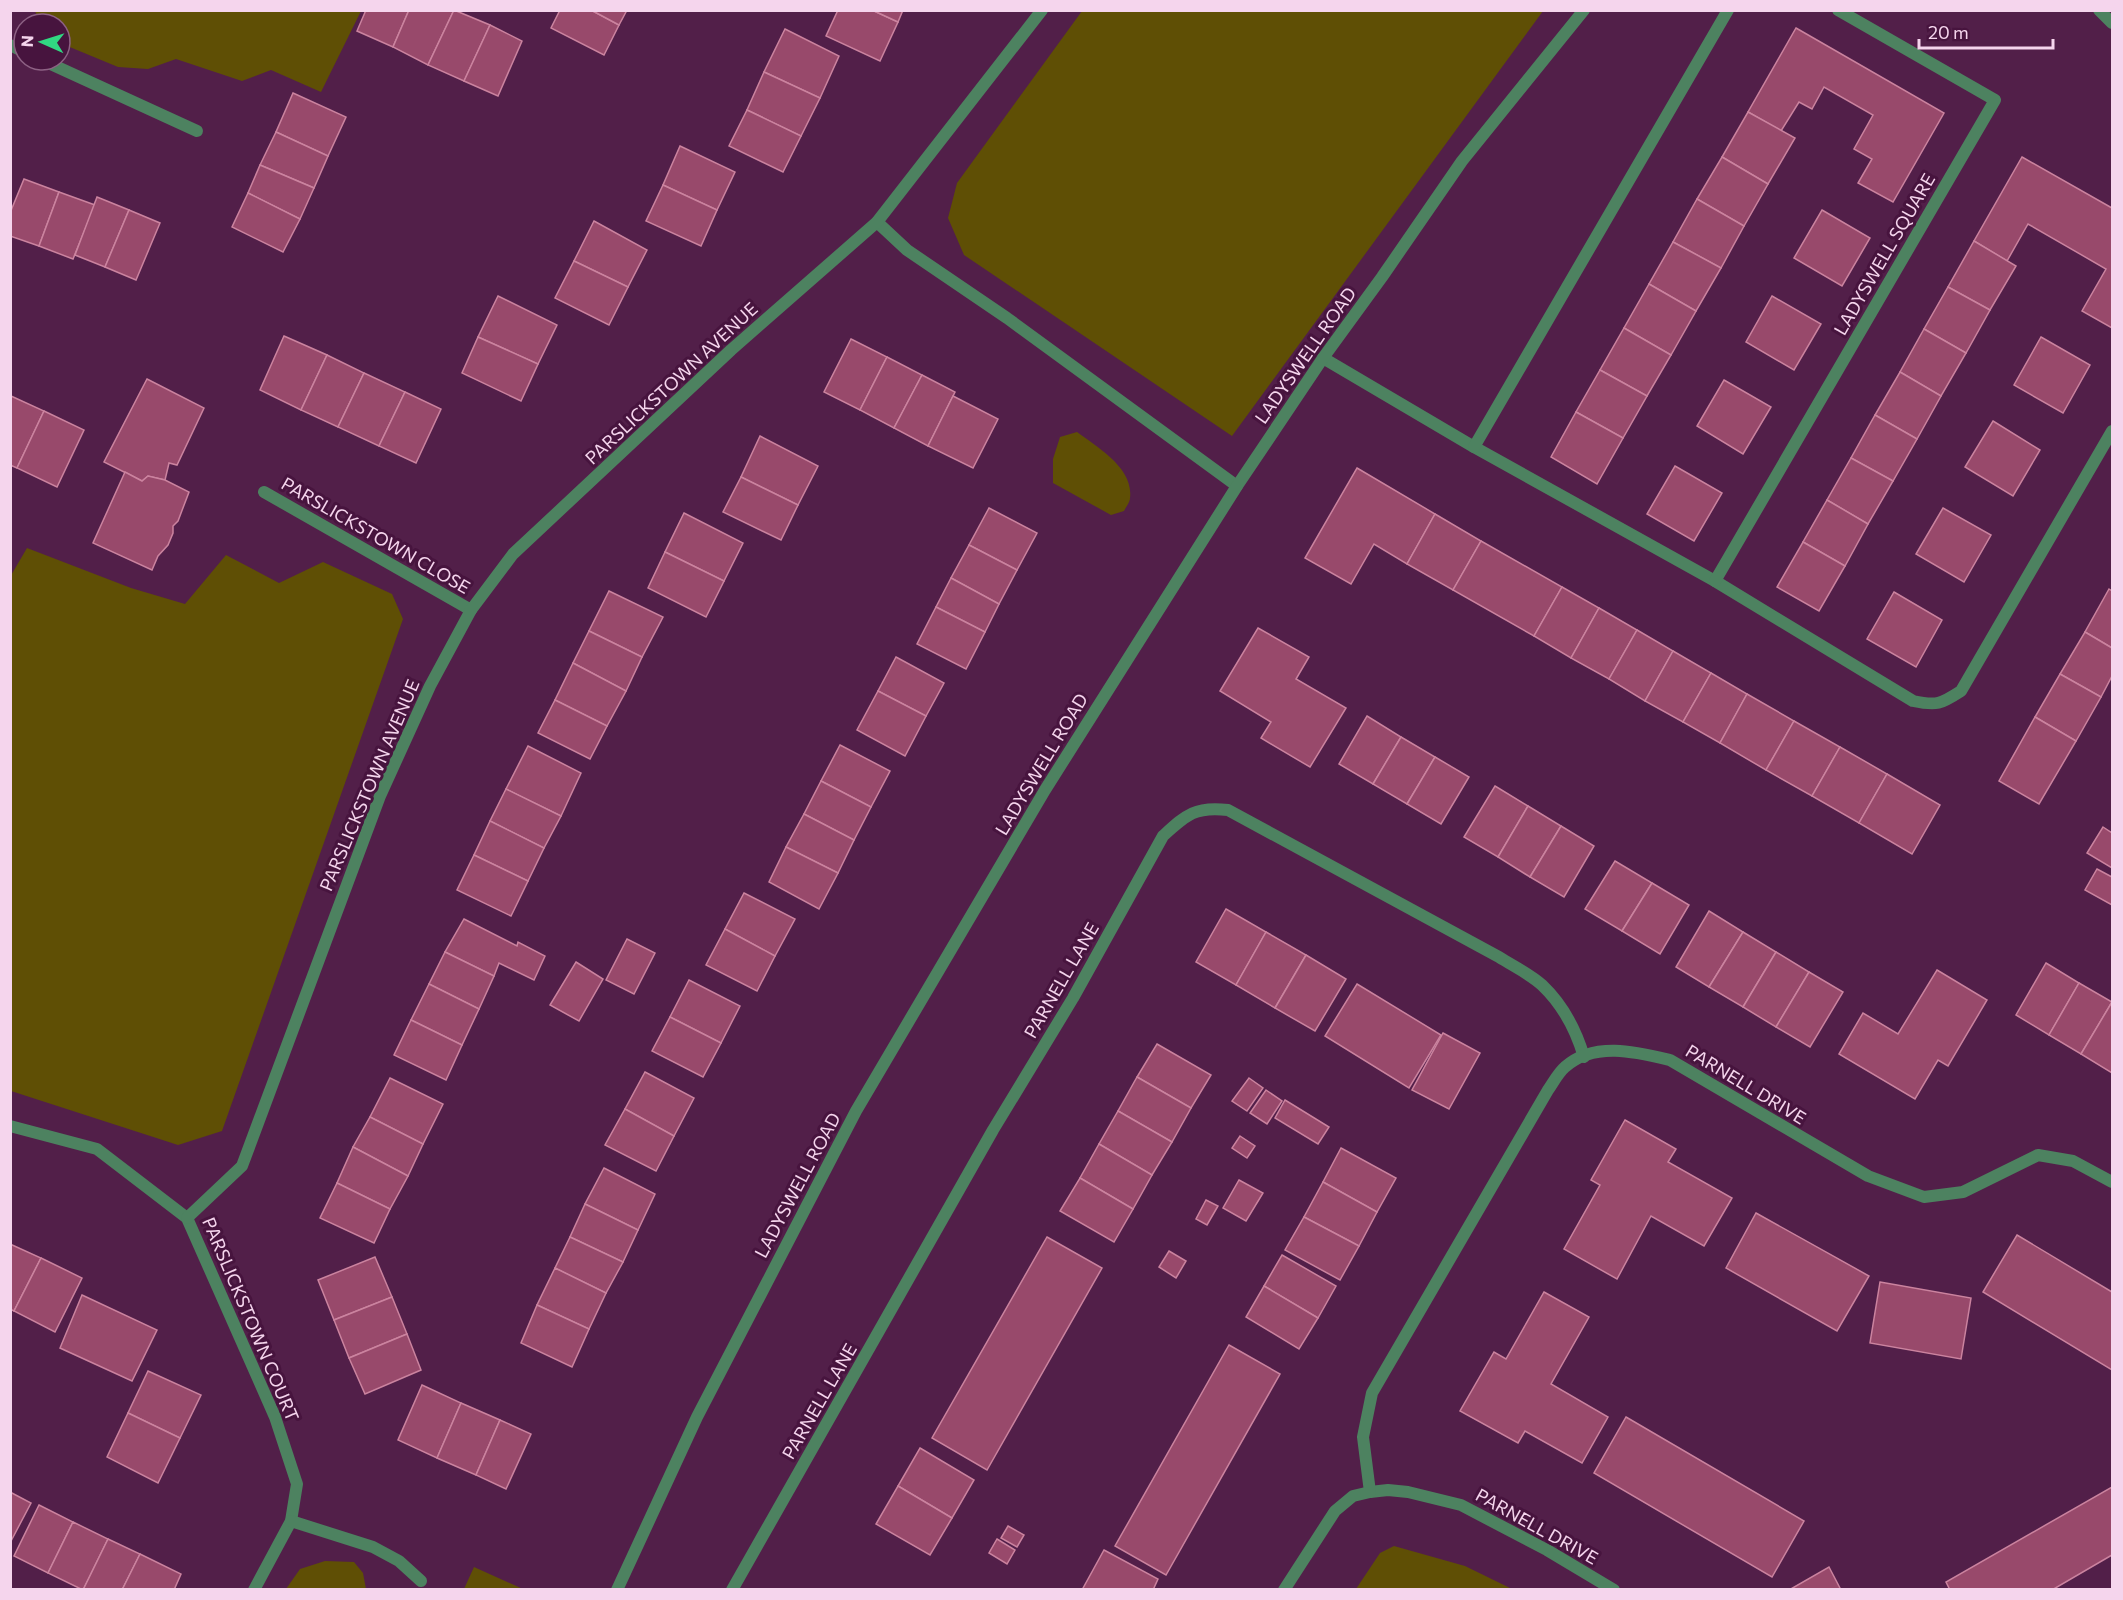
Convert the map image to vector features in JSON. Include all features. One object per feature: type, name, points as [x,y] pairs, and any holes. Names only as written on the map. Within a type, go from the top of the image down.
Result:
[{"type":"street","name":"PARSLICKSTOWN AVENUE","points":[[187,1218],[242,1166],[380,796],[429,686],[471,610],[513,554],[731,350],[877,222],[1042,10]]},
{"type":"street","name":"LADYSWELL ROAD","points":[[617,1590],[697,1417],[856,1111],[1045,790],[1237,486],[1323,358],[1462,161],[1584,10]]},
{"type":"street","points":[[1474,447],[1728,10]]},
{"type":"street","name":"LADYSWELL SQUARE","points":[[1714,581],[1995,100],[1838,10]]},
{"type":"street","points":[[2099,10],[2112,24]]},
{"type":"street","points":[[68,72],[197,131]]},
{"type":"street","points":[[877,222],[907,250],[1007,318],[1237,486]]},
{"type":"street","points":[[1323,358],[1474,447],[1714,581],[1913,701],[1933,705],[1961,691],[2112,431]]},
{"type":"street","name":"PARSLICKSTOWN CLOSE","points":[[264,492],[471,610]]},
{"type":"street","name":"PARNELL LANE","points":[[732,1590],[993,1130],[1073,998],[1163,836],[1185,816],[1210,808],[1228,810],[1499,957],[1541,984],[1560,1006],[1578,1037],[1584,1057]]},
{"type":"street","name":"PARNELL DRIVE","points":[[1370,1492],[1363,1437],[1372,1393],[1548,1090],[1565,1067],[1584,1057],[1611,1050],[1637,1052],[1670,1060],[1868,1176],[1924,1197],[1963,1192],[2038,1155],[2073,1161],[2112,1182]]},
{"type":"street","name":"PARSLICKSTOWN COURT","points":[[10,1126],[98,1149],[187,1218],[275,1417],[297,1484],[291,1521],[254,1590]]},
{"type":"street","name":"PARNELL DRIVE","points":[[1284,1590],[1335,1511],[1353,1496],[1388,1490],[1408,1492],[1461,1505],[1547,1550],[1614,1590]]},
{"type":"street","points":[[291,1521],[373,1547],[399,1561],[421,1581]]},
{"type":"shaded area","points":[[361,11],[321,92],[271,70],[242,81],[176,59],[148,69],[118,67],[72,48],[72,12],[35,12]]},
{"type":"shaded area","points":[[1082,11],[1543,11],[1232,436],[964,255],[948,218],[957,183]]},
{"type":"shaded area","points":[[1077,432],[1112,459],[1126,477],[1130,487],[1130,498],[1124,511],[1111,515],[1053,483],[1053,459],[1060,437]]},
{"type":"shaded area","points":[[27,548],[131,588],[185,604],[226,555],[279,583],[323,562],[392,594],[403,619],[222,1131],[178,1145],[11,1091],[10,577]]},
{"type":"shaded area","points":[[1394,1546],[1465,1566],[1510,1588],[1509,1590],[1356,1589],[1380,1553]]},
{"type":"shaded area","points":[[325,1561],[354,1562],[363,1573],[366,1589],[286,1589],[300,1569]]},
{"type":"shaded area","points":[[474,1567],[523,1589],[464,1589]]},
{"type":"building","points":[[366,10],[409,10],[393,47],[357,31]]},
{"type":"building","points":[[409,10],[454,10],[428,65],[393,47]]},
{"type":"building","points":[[454,10],[490,25],[464,81],[428,65]]},
{"type":"building","points":[[560,10],[591,10],[619,25],[604,55],[551,28]]},
{"type":"building","points":[[591,10],[627,10],[619,25]]},
{"type":"building","points":[[838,10],[872,10],[898,22],[880,61],[826,36]]},
{"type":"building","points":[[872,10],[903,10],[898,22]]},
{"type":"building","points":[[490,25],[522,41],[498,96],[464,81]]},
{"type":"building","points":[[1796,28],[1944,113],[1893,202],[1858,183],[1872,159],[1854,149],[1873,115],[1824,87],[1812,109],[1799,102],[1781,131],[1748,112]]},
{"type":"building","points":[[785,29],[839,56],[820,98],[764,72]]},
{"type":"building","points":[[764,72],[820,98],[801,136],[747,110]]},
{"type":"building","points":[[293,93],[346,117],[328,156],[276,132]]},
{"type":"building","points":[[747,110],[801,136],[783,172],[729,146]]},
{"type":"building","points":[[1748,112],[1795,138],[1768,184],[1722,157]]},
{"type":"building","points":[[276,132],[328,156],[314,188],[260,165]]},
{"type":"building","points":[[680,146],[735,172],[717,210],[663,185]]},
{"type":"building","points":[[1722,157],[1768,184],[1744,226],[1697,199]]},
{"type":"building","points":[[2022,157],[2112,208],[2112,328],[2082,311],[2106,269],[2028,224],[2007,261],[1974,241]]},
{"type":"building","points":[[260,165],[314,188],[300,219],[248,193]]},
{"type":"building","points":[[24,179],[59,192],[39,246],[10,236],[10,213]]},
{"type":"building","points":[[663,185],[717,210],[701,246],[646,221]]},
{"type":"building","points":[[59,192],[95,205],[73,259],[39,246]]},
{"type":"building","points":[[248,193],[300,219],[283,252],[232,227]]},
{"type":"building","points":[[97,197],[129,210],[105,267],[75,255]]},
{"type":"building","points":[[1697,199],[1744,226],[1721,268],[1673,242]]},
{"type":"building","points":[[129,210],[160,223],[136,280],[105,267]]},
{"type":"building","points":[[1822,210],[1870,238],[1842,286],[1794,258]]},
{"type":"building","points":[[594,221],[647,250],[628,287],[574,261]]},
{"type":"building","points":[[1974,241],[2016,266],[1990,310],[1948,287]]},
{"type":"building","points":[[1673,242],[1721,268],[1696,311],[1649,284]]},
{"type":"building","points":[[574,261],[628,287],[609,325],[555,298]]},
{"type":"building","points":[[1649,284],[1696,311],[1671,355],[1624,328]]},
{"type":"building","points":[[1948,287],[1990,310],[1966,353],[1924,329]]},
{"type":"building","points":[[498,296],[557,325],[538,364],[478,337]]},
{"type":"building","points":[[1772,296],[1821,324],[1794,370],[1746,342]]},
{"type":"building","points":[[1624,328],[1671,355],[1647,396],[1600,370]]},
{"type":"building","points":[[1924,329],[1966,353],[1941,396],[1900,372]]},
{"type":"building","points":[[284,336],[327,355],[301,410],[260,390]]},
{"type":"building","points":[[478,337],[538,364],[521,401],[462,373]]},
{"type":"building","points":[[2041,337],[2090,365],[2063,413],[2014,385]]},
{"type":"building","points":[[851,339],[887,357],[860,410],[824,392]]},
{"type":"building","points":[[327,355],[364,373],[338,427],[301,410]]},
{"type":"building","points":[[887,357],[922,375],[894,428],[860,410]]},
{"type":"building","points":[[1600,370],[1647,396],[1623,438],[1576,412]]},
{"type":"building","points":[[1900,372],[1941,396],[1917,439],[1875,415]]},
{"type":"building","points":[[364,373],[405,392],[379,446],[338,427]]},
{"type":"building","points":[[922,375],[955,392],[928,446],[894,428]]},
{"type":"building","points":[[147,379],[204,408],[177,465],[169,463],[165,480],[148,476],[142,481],[104,462]]},
{"type":"building","points":[[1724,380],[1771,407],[1743,454],[1697,426]]},
{"type":"building","points":[[405,392],[441,409],[416,463],[379,446]]},
{"type":"building","points":[[11,396],[44,411],[17,468],[10,465]]},
{"type":"building","points":[[953,396],[998,419],[973,468],[928,446]]},
{"type":"building","points":[[44,411],[84,430],[57,487],[17,468]]},
{"type":"building","points":[[1576,412],[1623,438],[1597,484],[1551,457]]},
{"type":"building","points":[[1875,415],[1917,439],[1893,481],[1851,458]]},
{"type":"building","points":[[1993,421],[2040,450],[2013,496],[1965,467]]},
{"type":"building","points":[[760,436],[818,466],[798,505],[741,477]]},
{"type":"building","points":[[1851,458],[1893,481],[1868,524],[1827,500]]},
{"type":"building","points":[[1675,466],[1722,493],[1694,541],[1647,514]]},
{"type":"building","points":[[1357,468],[1435,514],[1407,564],[1374,544],[1351,584],[1305,558]]},
{"type":"building","points":[[125,472],[142,481],[148,476],[165,480],[189,492],[178,521],[173,526],[168,545],[158,556],[152,570],[93,543]]},
{"type":"building","points":[[741,477],[798,505],[781,540],[723,512]]},
{"type":"building","points":[[1827,500],[1868,524],[1845,566],[1803,542]]},
{"type":"building","points":[[989,508],[1037,533],[1017,570],[969,545]]},
{"type":"building","points":[[1943,508],[1991,535],[1964,582],[1916,554]]},
{"type":"building","points":[[684,513],[743,543],[724,581],[665,552]]},
{"type":"building","points":[[1435,514],[1481,541],[1453,590],[1407,564]]},
{"type":"building","points":[[1481,541],[1562,587],[1534,636],[1453,590]]},
{"type":"building","points":[[1803,542],[1845,566],[1819,611],[1777,587]]},
{"type":"building","points":[[969,545],[1017,570],[999,604],[951,578]]},
{"type":"building","points":[[665,552],[724,581],[706,617],[648,588]]},
{"type":"building","points":[[951,578],[999,604],[985,632],[936,607]]},
{"type":"building","points":[[1562,587],[1599,608],[1571,658],[1534,636]]},
{"type":"building","points":[[2109,589],[2112,591],[2112,648],[2085,632]]},
{"type":"building","points":[[609,591],[663,617],[642,657],[589,631]]},
{"type":"building","points":[[1894,592],[1942,620],[1916,667],[1867,639]]},
{"type":"building","points":[[936,607],[985,632],[966,669],[917,644]]},
{"type":"building","points":[[1599,608],[1637,630],[1609,679],[1571,658]]},
{"type":"building","points":[[1258,628],[1309,657],[1296,679],[1346,708],[1310,767],[1261,738],[1271,722],[1220,691]]},
{"type":"building","points":[[1637,630],[1673,651],[1645,701],[1609,679]]},
{"type":"building","points":[[589,631],[642,657],[626,691],[573,663]]},
{"type":"building","points":[[2085,632],[2112,648],[2112,676],[2101,697],[2060,674]]},
{"type":"building","points":[[1673,651],[1711,673],[1683,722],[1645,701]]},
{"type":"building","points":[[896,657],[944,683],[926,716],[878,691]]},
{"type":"building","points":[[573,663],[626,691],[607,726],[555,700]]},
{"type":"building","points":[[1711,673],[1747,694],[1720,743],[1683,722]]},
{"type":"building","points":[[2060,674],[2101,697],[2076,741],[2035,717]]},
{"type":"building","points":[[878,691],[926,716],[905,756],[857,730]]},
{"type":"building","points":[[1747,694],[1794,721],[1766,770],[1720,743]]},
{"type":"building","points":[[555,700],[607,726],[590,759],[538,733]]},
{"type":"building","points":[[1367,716],[1401,737],[1373,784],[1339,764]]},
{"type":"building","points":[[2035,717],[2076,741],[2039,804],[1999,781]]},
{"type":"building","points":[[1794,721],[1840,747],[1812,796],[1766,770]]},
{"type":"building","points":[[1401,737],[1435,757],[1407,804],[1373,784]]},
{"type":"building","points":[[840,745],[890,771],[871,807],[821,781]]},
{"type":"building","points":[[528,746],[581,773],[561,816],[506,789]]},
{"type":"building","points":[[1840,747],[1887,774],[1859,823],[1812,796]]},
{"type":"building","points":[[1435,757],[1469,777],[1441,824],[1407,804]]},
{"type":"building","points":[[1887,774],[1940,805],[1912,854],[1859,823]]},
{"type":"building","points":[[821,781],[871,807],[854,840],[804,814]]},
{"type":"building","points":[[1495,786],[1528,806],[1498,857],[1464,837]]},
{"type":"building","points":[[506,789],[561,816],[544,848],[490,821]]},
{"type":"building","points":[[1528,806],[1561,826],[1530,877],[1498,857]]},
{"type":"building","points":[[804,814],[854,840],[838,873],[786,847]]},
{"type":"building","points":[[490,821],[544,848],[528,881],[474,855]]},
{"type":"building","points":[[1561,826],[1594,846],[1564,897],[1530,877]]},
{"type":"building","points":[[2103,827],[2112,833],[2112,868],[2087,853]]},
{"type":"building","points":[[786,847],[838,873],[819,909],[769,882]]},
{"type":"building","points":[[474,855],[528,881],[511,916],[457,890]]},
{"type":"building","points":[[1615,861],[1652,883],[1622,931],[1585,909]]},
{"type":"building","points":[[2097,869],[2112,877],[2112,905],[2085,890]]},
{"type":"building","points":[[1652,883],[1689,905],[1660,954],[1622,931]]},
{"type":"building","points":[[744,893],[795,919],[775,956],[725,929]]},
{"type":"building","points":[[1226,909],[1266,932],[1236,985],[1196,962]]},
{"type":"building","points":[[1709,911],[1743,932],[1709,987],[1676,967]]},
{"type":"building","points":[[464,919],[517,946],[518,942],[545,956],[534,980],[499,963],[494,976],[445,952]]},
{"type":"building","points":[[725,929],[775,956],[757,991],[706,965]]},
{"type":"building","points":[[1266,932],[1306,955],[1275,1008],[1236,985]]},
{"type":"building","points":[[1743,932],[1776,952],[1743,1007],[1709,987]]},
{"type":"building","points":[[627,939],[655,953],[634,994],[606,980]]},
{"type":"building","points":[[445,952],[494,976],[479,1009],[429,984]]},
{"type":"building","points":[[1776,952],[1809,972],[1776,1027],[1743,1007]]},
{"type":"building","points":[[1306,955],[1346,979],[1315,1031],[1275,1008]]},
{"type":"building","points":[[576,962],[603,979],[579,1021],[550,1005]]},
{"type":"building","points":[[2046,963],[2079,983],[2049,1035],[2016,1015]]},
{"type":"building","points":[[1937,970],[1987,1000],[1948,1066],[1938,1060],[1915,1099],[1839,1054],[1863,1013],[1898,1034]]},
{"type":"building","points":[[1809,972],[1843,992],[1810,1047],[1776,1027]]},
{"type":"building","points":[[689,980],[740,1006],[721,1043],[670,1017]]},
{"type":"building","points":[[2079,983],[2112,1002],[2081,1054],[2049,1035]]},
{"type":"building","points":[[429,984],[479,1009],[462,1045],[411,1020]]},
{"type":"building","points":[[1357,984],[1441,1035],[1409,1088],[1325,1036]]},
{"type":"building","points":[[2112,1002],[2112,1073],[2081,1054]]},
{"type":"building","points":[[670,1017],[721,1043],[703,1077],[652,1051]]},
{"type":"building","points":[[411,1020],[462,1045],[446,1080],[394,1055]]},
{"type":"building","points":[[1443,1033],[1480,1053],[1449,1109],[1412,1090]]},
{"type":"building","points":[[1157,1044],[1211,1075],[1191,1108],[1137,1077]]},
{"type":"building","points":[[645,1072],[694,1098],[674,1136],[625,1109]]},
{"type":"building","points":[[1137,1077],[1191,1108],[1172,1142],[1118,1111]]},
{"type":"building","points":[[390,1078],[443,1104],[423,1144],[370,1117]]},
{"type":"building","points":[[1249,1078],[1263,1088],[1247,1111],[1232,1101]]},
{"type":"building","points":[[1266,1090],[1282,1101],[1267,1124],[1250,1113]]},
{"type":"building","points":[[1285,1100],[1329,1127],[1318,1144],[1275,1118]]},
{"type":"building","points":[[625,1109],[674,1136],[656,1171],[605,1145]]},
{"type":"building","points":[[1118,1111],[1172,1142],[1152,1175],[1099,1144]]},
{"type":"building","points":[[370,1117],[423,1144],[408,1176],[353,1147]]},
{"type":"building","points":[[1625,1120],[1676,1149],[1668,1162],[1732,1198],[1704,1246],[1651,1216],[1617,1279],[1564,1249],[1600,1185],[1591,1180]]},
{"type":"building","points":[[1240,1136],[1255,1146],[1247,1158],[1232,1148]]},
{"type":"building","points":[[1099,1144],[1152,1175],[1133,1209],[1080,1178]]},
{"type":"building","points":[[353,1147],[408,1176],[390,1209],[337,1183]]},
{"type":"building","points":[[1341,1148],[1396,1178],[1377,1212],[1323,1182]]},
{"type":"building","points":[[604,1168],[655,1194],[638,1230],[585,1204]]},
{"type":"building","points":[[1080,1178],[1133,1209],[1114,1242],[1060,1211]]},
{"type":"building","points":[[1239,1180],[1263,1193],[1246,1221],[1223,1208]]},
{"type":"building","points":[[1323,1182],[1377,1212],[1359,1246],[1304,1217]]},
{"type":"building","points":[[337,1183],[390,1209],[374,1243],[320,1218]]},
{"type":"building","points":[[1206,1200],[1218,1206],[1207,1225],[1196,1219]]},
{"type":"building","points":[[585,1204],[638,1230],[623,1262],[570,1237]]},
{"type":"building","points":[[1756,1213],[1869,1276],[1837,1331],[1726,1268]]},
{"type":"building","points":[[1304,1217],[1359,1246],[1340,1280],[1285,1250]]},
{"type":"building","points":[[2017,1235],[2112,1292],[2112,1370],[1983,1292]]},
{"type":"building","points":[[570,1237],[623,1262],[606,1293],[555,1268]]},
{"type":"building","points":[[1047,1237],[1102,1268],[987,1470],[932,1438]]},
{"type":"building","points":[[10,1244],[41,1258],[14,1311],[10,1309]]},
{"type":"building","points":[[1169,1251],[1186,1261],[1176,1278],[1159,1267]]},
{"type":"building","points":[[1282,1255],[1336,1286],[1318,1318],[1264,1286]]},
{"type":"building","points":[[375,1257],[392,1297],[334,1320],[318,1280]]},
{"type":"building","points":[[41,1258],[82,1278],[55,1332],[14,1311]]},
{"type":"building","points":[[555,1268],[606,1293],[589,1329],[537,1305]]},
{"type":"building","points":[[1880,1282],[1971,1298],[1961,1359],[1870,1343]]},
{"type":"building","points":[[1264,1286],[1318,1318],[1299,1349],[1246,1317]]},
{"type":"building","points":[[1544,1292],[1589,1317],[1551,1384],[1608,1417],[1582,1463],[1525,1431],[1518,1443],[1460,1411],[1494,1352],[1506,1359]]},
{"type":"building","points":[[82,1295],[157,1330],[132,1381],[60,1348]]},
{"type":"building","points":[[392,1297],[407,1334],[349,1358],[334,1320]]},
{"type":"building","points":[[537,1305],[589,1329],[572,1367],[521,1343]]},
{"type":"building","points":[[407,1334],[421,1370],[365,1394],[349,1358]]},
{"type":"building","points":[[1229,1345],[1280,1374],[1166,1575],[1115,1546]]},
{"type":"building","points":[[148,1371],[201,1395],[180,1438],[128,1413]]},
{"type":"building","points":[[422,1385],[461,1403],[437,1458],[398,1440]]},
{"type":"building","points":[[461,1403],[500,1420],[476,1475],[437,1458]]},
{"type":"building","points":[[128,1413],[180,1438],[158,1483],[107,1457]]},
{"type":"building","points":[[1626,1417],[1804,1521],[1772,1577],[1594,1473]]},
{"type":"building","points":[[500,1420],[531,1434],[506,1489],[476,1475]]},
{"type":"building","points":[[920,1448],[974,1480],[952,1518],[898,1486]]},
{"type":"building","points":[[898,1486],[952,1518],[930,1555],[876,1524]]},
{"type":"building","points":[[2112,1487],[2112,1555],[2052,1590],[1950,1590],[1946,1582]]},
{"type":"building","points":[[10,1492],[31,1503],[10,1543]]},
{"type":"building","points":[[39,1505],[73,1522],[48,1573],[14,1556]]},
{"type":"building","points":[[73,1522],[108,1539],[83,1590],[48,1573]]},
{"type":"building","points":[[1008,1526],[1024,1535],[1017,1547],[1001,1538]]},
{"type":"building","points":[[108,1539],[140,1554],[122,1590],[83,1590]]},
{"type":"building","points":[[997,1539],[1015,1550],[1007,1564],[989,1553]]},
{"type":"building","points":[[1104,1550],[1158,1579],[1153,1590],[1082,1590]]},
{"type":"building","points":[[140,1554],[181,1574],[174,1590],[122,1590]]},
{"type":"building","points":[[1829,1567],[1841,1590],[1789,1590]]}]
